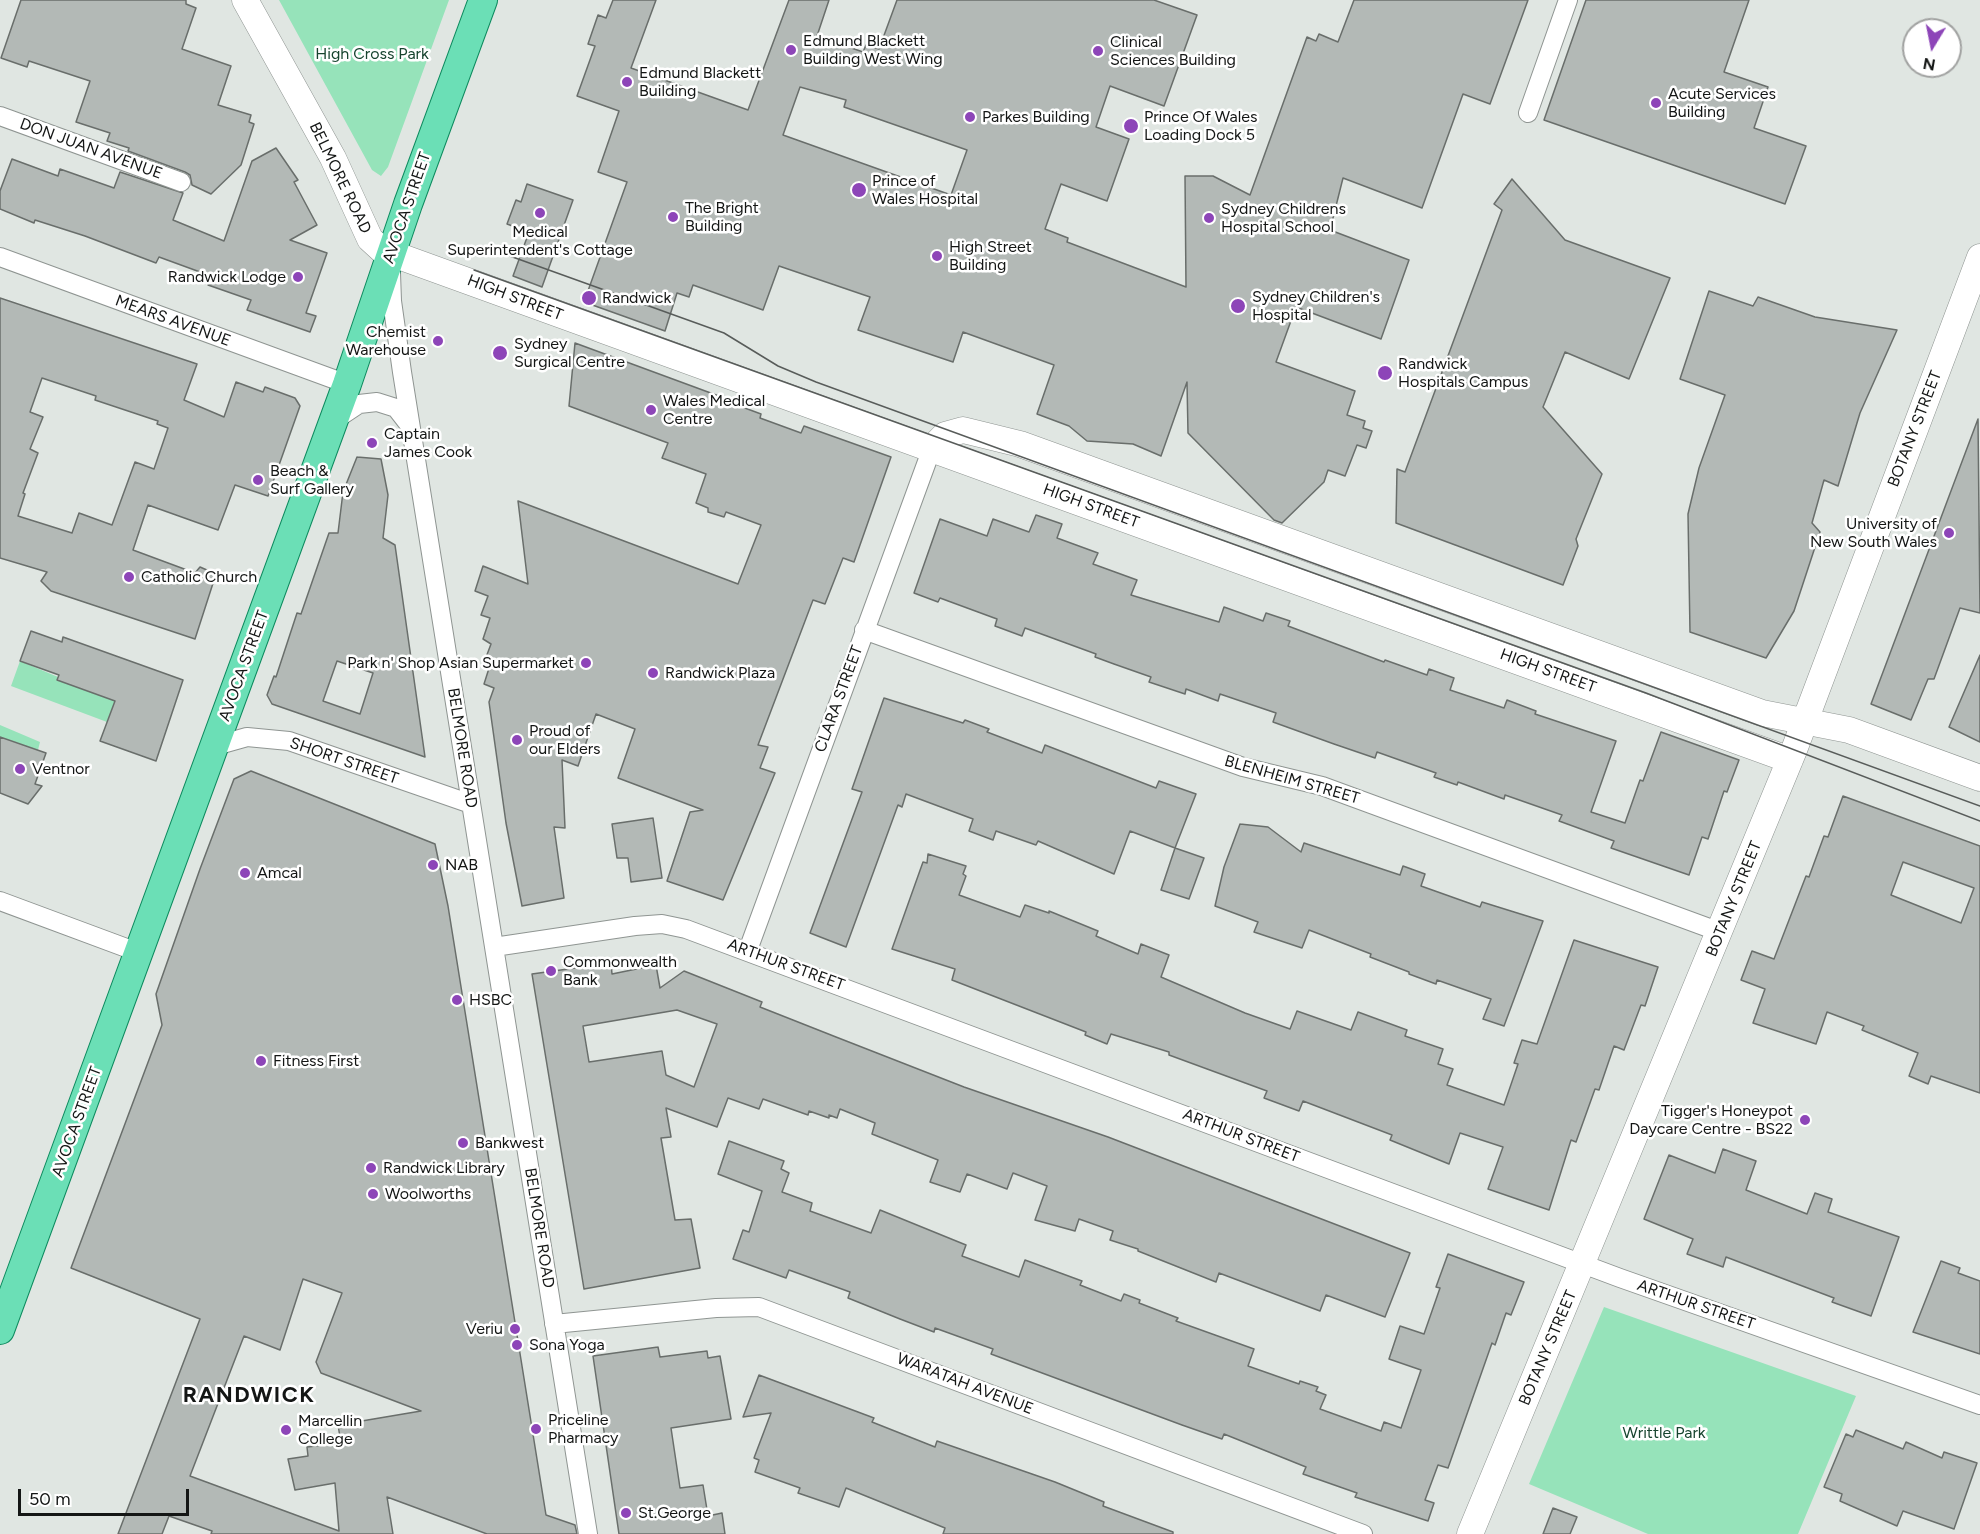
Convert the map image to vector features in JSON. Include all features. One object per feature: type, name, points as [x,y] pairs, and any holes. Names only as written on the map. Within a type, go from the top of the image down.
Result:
[{"type":"main road","name":"AVOCA STREET","points":[[0,1330],[347,384],[391,253],[483,0]]},
{"type":"street","name":"BELMORE ROAD","points":[[245,0],[333,158],[370,239],[377,246],[391,253],[393,312],[588,1534]]},
{"type":"street","points":[[1528,113],[1568,0]]},
{"type":"street","name":"DON JUAN AVENUE","points":[[0,116],[182,182]]},
{"type":"street","name":"HIGH STREET","points":[[391,253],[1790,760]]},
{"type":"street","name":"MEARS AVENUE","points":[[0,257],[347,384]]},
{"type":"street","name":"BOTANY STREET","points":[[1470,1534],[1790,760],[1980,257]]},
{"type":"street","points":[[333,422],[354,406],[377,402],[396,408],[411,427]]},
{"type":"street","name":"HIGH STREET","points":[[932,448],[949,433],[972,431],[1020,444],[1762,713],[1855,733],[1980,778]]},
{"type":"street","name":"CLARA STREET","points":[[748,950],[932,448]]},
{"type":"street","name":"BLENHEIM STREET","points":[[864,630],[1244,767],[1322,786],[1720,932]]},
{"type":"street","name":"SHORT STREET","points":[[215,746],[247,737],[289,741],[471,804]]},
{"type":"street","points":[[0,901],[140,953]]},
{"type":"street","name":"ARTHUR STREET","points":[[494,947],[662,924],[686,929],[748,950],[1583,1264],[1980,1405]]},
{"type":"street","name":"WARATAH AVENUE","points":[[554,1324],[716,1308],[759,1307],[1363,1534]]},
{"type":"green space","name":"High Cross Park","points":[[279,0],[449,0],[388,167],[381,176],[372,170]]},
{"type":"green space","points":[[20,661],[115,701],[107,722],[11,686]]},
{"type":"green space","points":[[0,725],[40,742],[38,750],[0,737]]},
{"type":"green space","name":"Writtle Park","points":[[1604,1307],[1856,1396],[1798,1534],[1648,1534],[1529,1484]]},
{"type":"building","points":[[21,0],[186,0],[186,4],[196,8],[182,49],[231,66],[218,105],[251,115],[249,122],[254,124],[241,165],[211,194],[192,185],[190,175],[185,172],[128,151],[129,148],[107,141],[110,133],[76,122],[90,81],[29,61],[27,67],[1,58]]},
{"type":"building","points":[[613,0],[656,0],[631,68],[748,110],[789,0],[829,0],[817,36],[863,52],[866,45],[879,49],[897,0],[1154,0],[1197,15],[1164,106],[1110,86],[1096,127],[1129,139],[1107,201],[1061,184],[1045,229],[1068,238],[1067,242],[1186,287],[1185,176],[1213,176],[1250,195],[1307,37],[1316,41],[1319,34],[1338,42],[1354,0],[1528,0],[1490,104],[1463,94],[1422,208],[1343,178],[1330,230],[1409,260],[1381,339],[1296,307],[1276,362],[1355,391],[1347,415],[1365,421],[1363,428],[1372,431],[1366,448],[1357,445],[1345,476],[1328,470],[1324,482],[1282,523],[1274,520],[1188,433],[1187,382],[1161,456],[1133,444],[1087,441],[1069,426],[1037,414],[1054,365],[963,332],[953,362],[858,330],[870,297],[779,266],[763,310],[693,285],[689,297],[677,293],[665,331],[584,302],[627,182],[598,172],[619,111],[577,96],[595,46],[588,44],[598,15],[606,18]],"holes":[[[800,87],[846,100],[844,107],[967,150],[951,195],[783,135]]]},
{"type":"building","name":"Acute Services Building","points":[[1586,0],[1749,0],[1724,72],[1768,87],[1754,128],[1806,146],[1785,204],[1544,120]]},
{"type":"building","points":[[276,148],[298,180],[294,182],[317,225],[290,240],[327,253],[306,313],[316,316],[310,332],[247,310],[251,300],[208,285],[211,276],[159,257],[156,263],[85,236],[35,220],[34,223],[0,209],[0,191],[12,159],[58,176],[60,169],[114,188],[120,172],[183,193],[173,220],[224,241],[252,161]]},
{"type":"building","points":[[1512,179],[1565,240],[1670,278],[1629,379],[1565,352],[1543,407],[1602,474],[1576,539],[1578,546],[1563,585],[1396,523],[1397,469],[1405,472],[1502,210],[1494,204]]},
{"type":"building","name":"Medical Superintendent's Cottage","points":[[527,184],[573,200],[542,287],[513,276],[529,232],[507,224],[516,200],[521,202]]},
{"type":"building","points":[[1709,291],[1753,306],[1758,297],[1815,317],[1897,330],[1860,413],[1838,486],[1824,480],[1812,523],[1820,532],[1794,611],[1766,658],[1690,632],[1688,514],[1699,468],[1725,395],[1680,379]]},
{"type":"building","points":[[0,298],[197,364],[184,400],[224,417],[236,382],[263,392],[265,387],[295,398],[300,406],[268,496],[235,485],[218,530],[148,505],[133,550],[195,573],[200,567],[216,574],[195,639],[51,591],[41,581],[47,572],[0,558]],"holes":[[[42,378],[96,396],[95,400],[158,421],[157,424],[168,428],[154,469],[135,462],[112,525],[79,513],[72,533],[18,516],[25,494],[23,493],[38,453],[30,449],[43,417],[30,412]]]},
{"type":"building","points":[[575,343],[727,399],[726,401],[761,414],[760,418],[801,433],[804,426],[891,457],[854,562],[843,558],[825,604],[813,600],[758,745],[768,747],[760,768],[775,773],[723,900],[667,881],[690,812],[703,810],[618,778],[635,729],[596,714],[578,766],[562,760],[565,828],[554,827],[564,898],[522,906],[506,823],[489,702],[494,688],[484,684],[491,662],[485,660],[491,644],[483,639],[490,618],[481,615],[488,596],[475,591],[483,566],[528,584],[518,501],[738,584],[761,525],[726,512],[724,517],[708,512],[708,508],[696,503],[706,474],[662,458],[668,443],[569,406]]},
{"type":"building","points":[[1978,419],[1980,613],[1960,608],[1934,679],[1928,679],[1911,720],[1871,704]]},
{"type":"building","points":[[357,457],[381,459],[388,495],[383,538],[395,545],[425,757],[272,704],[267,695],[274,676],[276,677],[297,613],[301,614],[329,533],[338,533],[343,492]],"holes":[[[337,661],[373,673],[360,714],[323,701]]]},
{"type":"building","points":[[1036,515],[1062,524],[1057,538],[1098,553],[1093,564],[1137,580],[1131,595],[1219,622],[1224,607],[1263,621],[1266,613],[1290,621],[1288,626],[1384,662],[1385,660],[1427,675],[1429,669],[1454,678],[1450,690],[1504,708],[1507,700],[1536,711],[1535,714],[1616,741],[1591,812],[1625,823],[1640,780],[1643,781],[1661,732],[1739,760],[1727,792],[1724,791],[1708,839],[1702,837],[1689,875],[1611,848],[1614,841],[1559,821],[1562,815],[1505,795],[1504,799],[1458,782],[1457,785],[1434,777],[1436,773],[1377,752],[1375,758],[1334,744],[1273,722],[1276,713],[1220,694],[1218,701],[1186,689],[1185,694],[1149,682],[1151,677],[1095,657],[1096,654],[1025,628],[1022,636],[995,626],[997,619],[940,598],[938,602],[914,593],[940,519],[987,536],[993,519],[1029,532]]},
{"type":"building","points":[[31,631],[62,642],[63,637],[183,680],[156,761],[100,741],[115,701],[57,680],[59,675],[20,661]]},
{"type":"building","points":[[1980,655],[1980,742],[1949,727]]},
{"type":"building","points":[[884,698],[963,723],[965,720],[989,729],[987,732],[1042,753],[1045,745],[1156,788],[1159,781],[1196,794],[1175,848],[1130,831],[1114,874],[1038,841],[1036,845],[996,831],[993,840],[969,831],[973,819],[906,794],[902,807],[898,805],[846,947],[810,933],[862,792],[852,789]]},
{"type":"building","name":"Ventnor","points":[[0,737],[46,753],[35,784],[42,786],[28,804],[0,793]]},
{"type":"building","points":[[251,771],[435,844],[448,906],[546,1515],[575,1525],[577,1534],[487,1534],[387,1497],[393,1534],[211,1534],[212,1531],[169,1516],[162,1534],[118,1534],[200,1319],[71,1268],[162,1025],[156,994],[234,779]],"holes":[[[303,1279],[342,1293],[316,1362],[321,1373],[421,1411],[338,1425],[341,1443],[307,1447],[308,1456],[288,1459],[295,1490],[335,1483],[339,1531],[190,1476],[244,1336],[280,1350]]]},
{"type":"building","points":[[1843,796],[1980,846],[1980,1093],[1931,1076],[1928,1084],[1909,1076],[1918,1053],[1862,1030],[1864,1026],[1827,1012],[1816,1044],[1753,1023],[1765,989],[1741,980],[1752,951],[1774,959],[1806,876],[1809,877],[1824,836],[1828,837]],"holes":[[[1903,862],[1974,888],[1961,923],[1891,895]]]},
{"type":"building","points":[[653,818],[662,878],[631,882],[628,858],[617,858],[612,824]]},
{"type":"building","points":[[1240,824],[1268,827],[1301,852],[1304,843],[1400,875],[1403,866],[1425,874],[1421,886],[1480,907],[1482,902],[1543,921],[1504,1026],[1483,1019],[1491,999],[1437,980],[1436,984],[1409,974],[1409,972],[1370,957],[1371,954],[1309,930],[1302,948],[1254,932],[1258,922],[1215,906],[1224,867]]},
{"type":"building","points":[[1175,848],[1204,858],[1189,899],[1161,890]]},
{"type":"building","points":[[928,854],[966,866],[963,874],[966,876],[959,895],[1020,917],[1025,905],[1049,913],[1049,911],[1098,931],[1096,936],[1138,954],[1141,944],[1169,955],[1161,977],[1245,1013],[1290,1029],[1297,1011],[1351,1030],[1358,1012],[1407,1030],[1405,1036],[1443,1049],[1438,1064],[1453,1069],[1447,1085],[1504,1105],[1518,1064],[1514,1063],[1522,1040],[1537,1044],[1574,940],[1658,967],[1645,1006],[1641,1005],[1624,1050],[1614,1046],[1599,1090],[1595,1089],[1576,1142],[1571,1140],[1549,1210],[1488,1189],[1503,1147],[1460,1133],[1449,1164],[1390,1140],[1392,1135],[1303,1101],[1299,1111],[1264,1098],[1267,1091],[1169,1055],[1169,1052],[1111,1034],[1107,1044],[1085,1035],[1086,1032],[952,980],[955,969],[892,949],[923,862],[927,863]]},
{"type":"building","points":[[611,963],[612,974],[656,965],[660,988],[684,971],[762,1002],[760,1007],[964,1087],[1108,1137],[1410,1253],[1385,1317],[1326,1295],[1320,1311],[1219,1273],[1216,1282],[1138,1251],[1138,1249],[1110,1240],[1113,1231],[1079,1219],[1075,1231],[1035,1220],[1047,1186],[1013,1173],[1007,1189],[967,1174],[960,1192],[930,1182],[938,1160],[872,1134],[875,1123],[840,1109],[837,1118],[829,1115],[829,1118],[809,1111],[808,1115],[763,1099],[759,1109],[728,1098],[717,1127],[666,1108],[671,1137],[661,1138],[675,1220],[691,1219],[700,1268],[584,1289],[532,974]],"holes":[[[677,1010],[717,1024],[694,1087],[666,1075],[662,1051],[589,1062],[583,1026]]]},
{"type":"building","points":[[729,1141],[784,1161],[781,1169],[789,1173],[782,1192],[812,1203],[810,1211],[871,1233],[880,1210],[966,1245],[962,1256],[1019,1277],[1025,1260],[1082,1281],[1080,1285],[1121,1301],[1124,1294],[1140,1300],[1139,1303],[1178,1318],[1176,1321],[1254,1349],[1248,1366],[1299,1384],[1300,1381],[1318,1387],[1316,1391],[1326,1395],[1320,1409],[1381,1431],[1384,1422],[1401,1428],[1421,1370],[1389,1359],[1400,1326],[1424,1334],[1440,1288],[1436,1287],[1448,1254],[1524,1282],[1511,1315],[1506,1313],[1495,1345],[1492,1343],[1448,1468],[1438,1465],[1425,1500],[1434,1503],[1428,1521],[1355,1497],[1357,1493],[1303,1474],[1306,1467],[1224,1434],[1222,1439],[1182,1425],[991,1354],[993,1349],[935,1328],[934,1332],[900,1319],[848,1298],[850,1292],[789,1270],[786,1278],[733,1259],[743,1230],[749,1232],[762,1191],[718,1174]]},
{"type":"building","points":[[1723,1149],[1756,1161],[1746,1190],[1807,1214],[1815,1193],[1832,1199],[1828,1212],[1899,1237],[1871,1316],[1832,1302],[1834,1298],[1726,1257],[1723,1267],[1687,1254],[1693,1239],[1644,1219],[1669,1155],[1715,1173]]},
{"type":"building","points":[[1941,1261],[1960,1268],[1958,1273],[1980,1281],[1980,1354],[1913,1332]]},
{"type":"building","points":[[658,1347],[660,1357],[707,1351],[708,1358],[720,1356],[731,1419],[671,1428],[680,1488],[703,1485],[708,1516],[722,1513],[725,1534],[619,1534],[593,1356]]},
{"type":"building","points":[[759,1375],[874,1418],[872,1422],[935,1447],[937,1441],[1055,1482],[1104,1502],[1103,1506],[1173,1532],[1173,1534],[943,1534],[945,1528],[846,1488],[839,1507],[798,1493],[800,1488],[755,1472],[759,1460],[754,1458],[771,1413],[743,1417]]},
{"type":"building","points":[[1856,1430],[1903,1449],[1906,1442],[1942,1458],[1944,1452],[1977,1463],[1954,1529],[1903,1511],[1897,1526],[1840,1501],[1842,1494],[1824,1487],[1846,1434],[1853,1437]]},
{"type":"building","points":[[1553,1508],[1577,1517],[1570,1534],[1543,1534]]},
{"type":"tram line","points":[[482,246],[724,333],[778,366],[816,382],[1980,806]]},
{"type":"tram line","points":[[474,270],[1646,693],[1980,821]]},
{"type":"place","name":"Edmund Blackett Building West Wing","points":[[791,50]]},
{"type":"place","name":"Clinical Sciences Building","points":[[1098,51]]},
{"type":"place","name":"Edmund Blackett Building","points":[[627,82]]},
{"type":"place","name":"Acute Services Building","points":[[1656,103]]},
{"type":"place","name":"Parkes Building","points":[[970,117]]},
{"type":"place","name":"Prince Of Wales Loading Dock 5","points":[[1131,126]]},
{"type":"place","name":"Prince of Wales Hospital","points":[[859,190]]},
{"type":"place","name":"Medical Superintendent's Cottage","points":[[540,213]]},
{"type":"place","name":"The Bright Building","points":[[673,217]]},
{"type":"place","name":"Sydney Childrens Hospital School","points":[[1209,218]]},
{"type":"place","name":"High Street Building","points":[[937,256]]},
{"type":"place","name":"Randwick Lodge","points":[[298,277]]},
{"type":"place","name":"Randwick","points":[[589,298]]},
{"type":"place","name":"Sydney Children's Hospital","points":[[1238,306]]},
{"type":"place","name":"Chemist Warehouse","points":[[438,341]]},
{"type":"place","name":"Sydney Surgical Centre","points":[[500,353]]},
{"type":"place","name":"Randwick Hospitals Campus","points":[[1385,373]]},
{"type":"place","name":"Wales Medical Centre","points":[[651,410]]},
{"type":"place","name":"Captain James Cook","points":[[372,443]]},
{"type":"place","name":"Beach & Surf Gallery","points":[[258,480]]},
{"type":"place","name":"University of New South Wales","points":[[1949,533]]},
{"type":"place","name":"Catholic Church","points":[[129,577]]},
{"type":"place","name":"Park n' Shop Asian Supermarket","points":[[586,663]]},
{"type":"place","name":"Randwick Plaza","points":[[653,673]]},
{"type":"place","name":"Proud of our Elders","points":[[517,740]]},
{"type":"place","name":"Ventnor","points":[[20,769]]},
{"type":"place","name":"NAB","points":[[433,865]]},
{"type":"place","name":"Amcal","points":[[245,873]]},
{"type":"place","name":"Commonwealth Bank","points":[[551,971]]},
{"type":"place","name":"HSBC","points":[[457,1000]]},
{"type":"place","name":"Fitness First","points":[[261,1061]]},
{"type":"place","name":"Tigger's Honeypot Daycare Centre - BS22","points":[[1805,1120]]},
{"type":"place","name":"Bankwest","points":[[463,1143]]},
{"type":"place","name":"Randwick Library","points":[[371,1168]]},
{"type":"place","name":"Woolworths","points":[[373,1194]]},
{"type":"place","name":"Veriu","points":[[515,1329]]},
{"type":"place","name":"Sona Yoga","points":[[517,1345]]},
{"type":"place","name":"Priceline Pharmacy","points":[[536,1429]]},
{"type":"place","name":"Marcellin College","points":[[286,1430]]},
{"type":"place","name":"St.George","points":[[626,1513]]},
{"type":"district","name":"RANDWICK","points":[[249,1396]]}]
